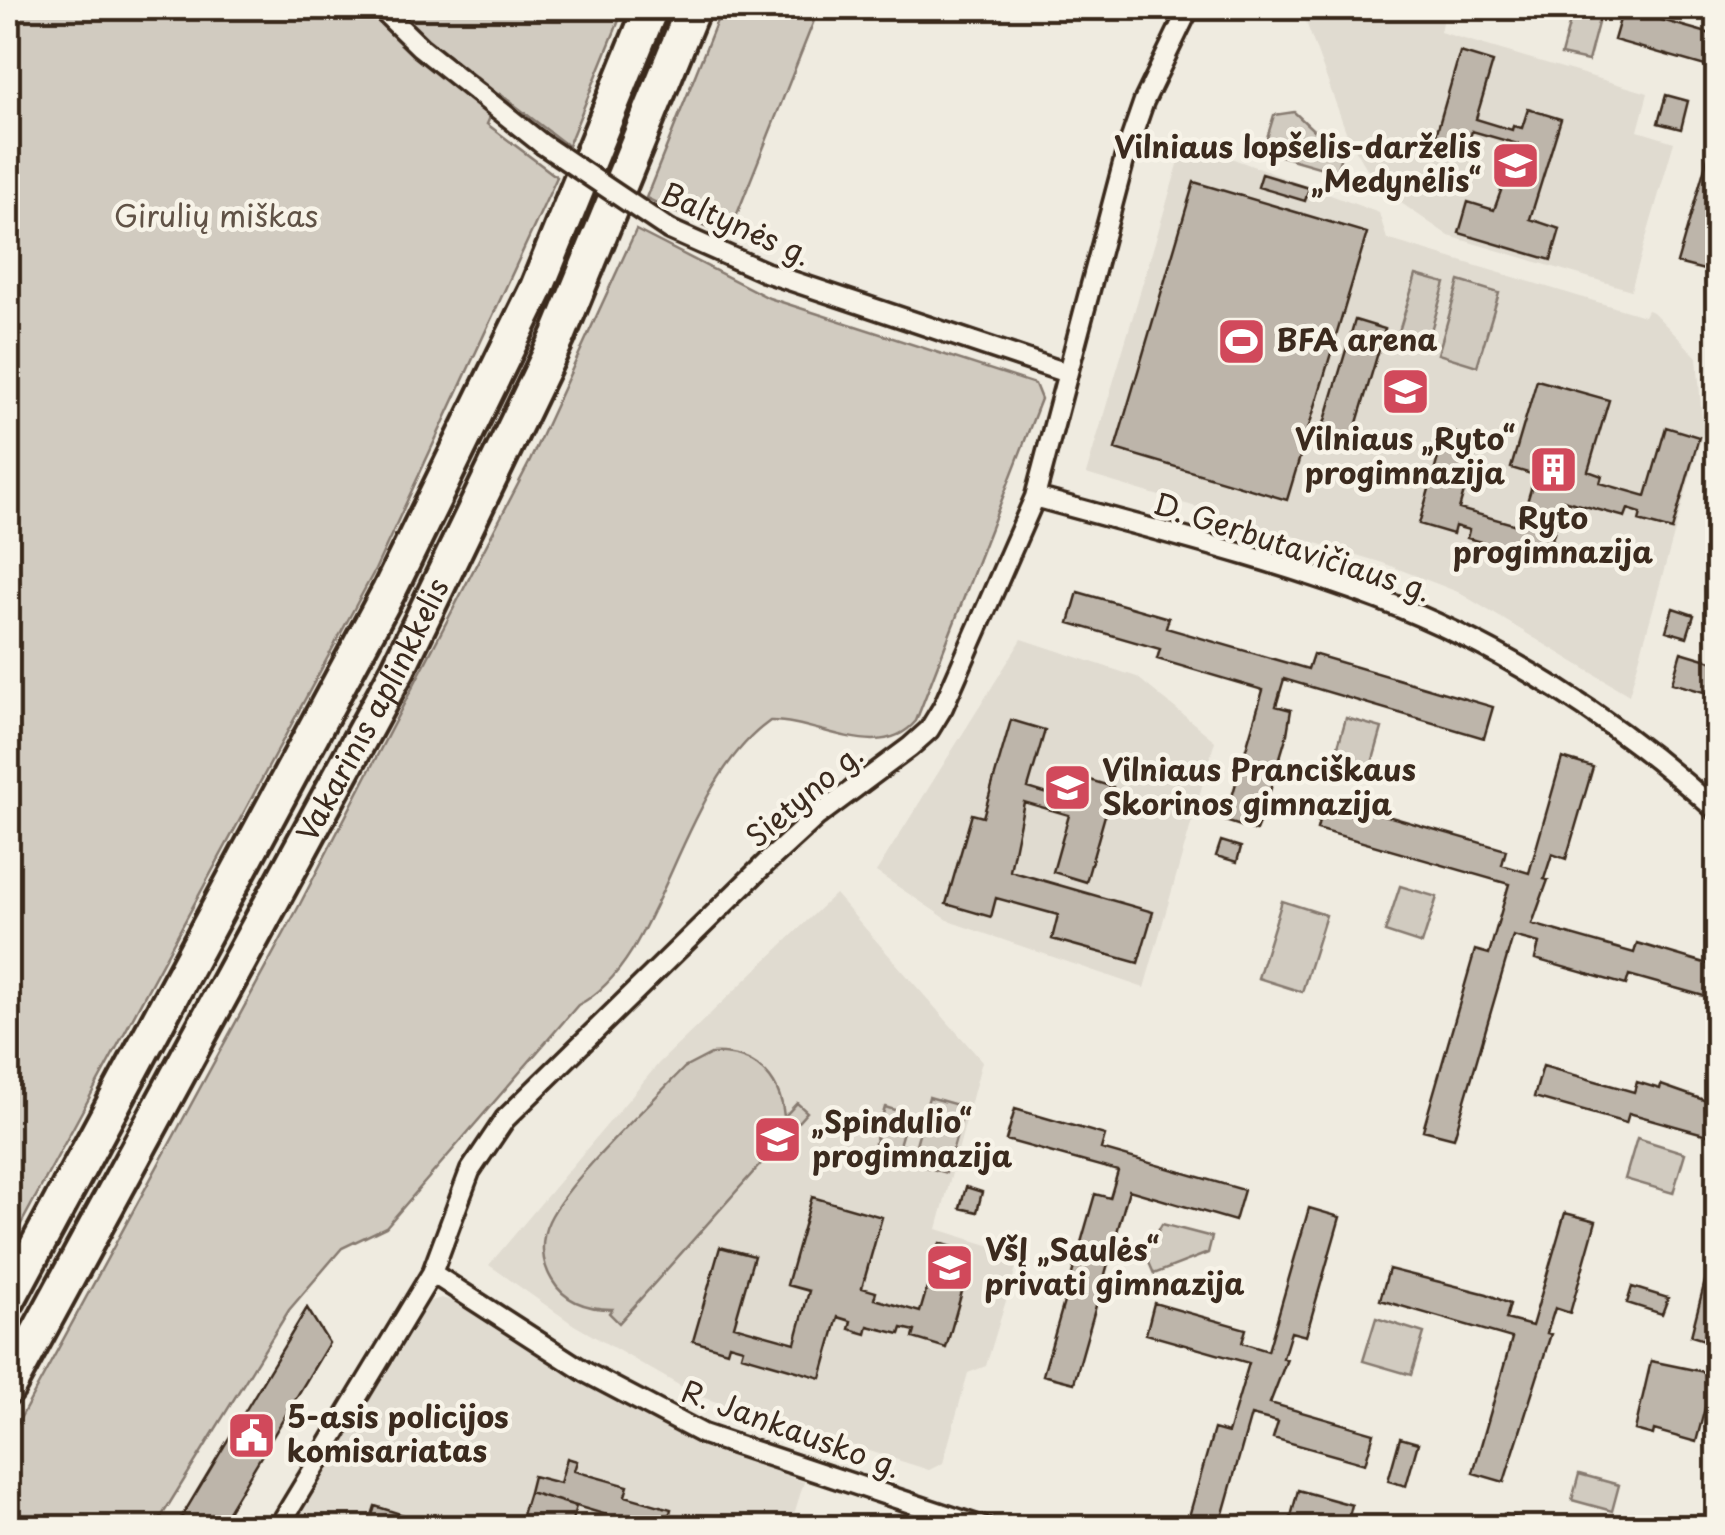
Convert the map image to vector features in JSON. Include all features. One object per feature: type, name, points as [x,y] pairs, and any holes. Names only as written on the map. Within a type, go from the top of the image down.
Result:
[{"type":"highway","name":"Vakarinis aplinkkelis","points":[[8,1300],[390,591],[543,273],[651,8]]},
{"type":"highway","name":"Vakarinis aplinkkelis","points":[[8,1388],[398,669],[558,338],[693,8]]},
{"type":"street","name":"Baltynės g.","points":[[380,8],[420,47],[542,144],[670,230],[778,276],[1067,373]]},
{"type":"street","name":"Sietyno g.","points":[[278,1528],[432,1273],[470,1171],[505,1119],[779,850],[929,730],[983,624],[1035,498],[1138,117],[1189,8]]},
{"type":"street","name":"D. Gerbutavičiaus g.","points":[[1035,498],[1288,569],[1430,621],[1562,692],[1624,734],[1718,812]]},
{"type":"street","name":"R. Jankausko g.","points":[[432,1273],[587,1373],[703,1434],[986,1528]]},
{"type":"shaded area","name":"Vilniaus lopšelis-darželis „Medynėlis“","points":[[1301,8],[1445,8],[1440,32],[1648,93],[1638,131],[1674,142],[1631,290],[1449,236],[1378,187],[1348,137]]},
{"type":"shaded area","name":"Vilniaus „Ryto“ progimnazija","points":[[1185,141],[1379,213],[1387,239],[1644,316],[1647,310],[1653,312],[1697,357],[1703,431],[1629,695],[1458,592],[1383,563],[1086,474]]},
{"type":"shaded area","name":"Vilniaus Pranciškaus Skorinos gimnazija","points":[[1022,639],[1137,677],[1215,741],[1144,988],[951,922],[876,872]]},
{"type":"shaded area","name":"„Spindulio“ progimnazija","points":[[835,894],[982,1061],[937,1229],[1020,1255],[986,1366],[968,1373],[943,1463],[929,1470],[698,1396],[574,1325],[489,1265],[659,1063]]},
{"type":"shaded area","points":[[441,1298],[458,1302],[559,1370],[680,1436],[804,1482],[790,1527],[293,1528],[428,1302]]},
{"type":"green space","name":"Girulių miškas","points":[[8,8],[624,8],[568,146],[500,94],[487,124],[557,177],[375,570],[8,1248]]},
{"type":"green space","points":[[722,8],[819,8],[728,237],[646,198]]},
{"type":"green space","points":[[1602,8],[1588,61],[1561,55],[1573,10]]},
{"type":"green space","points":[[1294,112],[1341,156],[1336,172],[1263,151],[1274,115]]},
{"type":"green space","points":[[636,230],[769,298],[1035,384],[1041,399],[916,721],[901,733],[866,740],[770,721],[739,750],[713,787],[631,952],[607,983],[578,1005],[386,1227],[342,1248],[289,1310],[155,1527],[8,1527],[8,1441],[299,906],[529,463]]},
{"type":"green space","points":[[1416,275],[1445,283],[1427,344],[1398,335]]},
{"type":"green space","points":[[1459,281],[1499,293],[1477,366],[1438,354]]},
{"type":"green space","points":[[1346,718],[1382,728],[1369,774],[1333,764]]},
{"type":"green space","points":[[1400,886],[1437,897],[1422,944],[1385,932]]},
{"type":"green space","points":[[1282,901],[1326,915],[1302,992],[1258,978]]},
{"type":"green space","points":[[711,1054],[740,1057],[762,1069],[777,1089],[784,1117],[797,1103],[807,1112],[619,1323],[609,1313],[612,1309],[578,1303],[557,1288],[544,1258],[546,1228],[559,1204],[611,1143],[684,1068]]},
{"type":"green space","points":[[929,1097],[965,1107],[946,1173],[911,1163]]},
{"type":"green space","points":[[885,1107],[908,1114],[895,1159],[872,1153]]},
{"type":"green space","points":[[1637,1138],[1685,1153],[1673,1193],[1625,1179]]},
{"type":"green space","points":[[1162,1224],[1212,1237],[1208,1253],[1154,1274],[1145,1253]]},
{"type":"green space","points":[[1376,1318],[1424,1333],[1411,1375],[1363,1361]]},
{"type":"green space","points":[[1579,1474],[1619,1485],[1612,1511],[1572,1500]]},
{"type":"building","points":[[1623,9],[1718,36],[1718,54],[1709,51],[1705,66],[1614,40]]},
{"type":"building","points":[[1460,52],[1493,62],[1476,119],[1512,130],[1513,126],[1522,128],[1528,109],[1561,119],[1530,219],[1560,229],[1551,260],[1459,233],[1468,202],[1494,210],[1518,144],[1472,131],[1465,155],[1433,146]]},
{"type":"building","points":[[1666,95],[1688,101],[1681,129],[1658,123]]},
{"type":"building","points":[[1718,122],[1718,237],[1708,271],[1677,263]]},
{"type":"building","points":[[1262,174],[1309,188],[1305,201],[1258,187]]},
{"type":"building","name":"BFA arena","points":[[1194,182],[1367,233],[1287,500],[1115,449]]},
{"type":"building","points":[[1355,320],[1385,329],[1351,443],[1321,434]]},
{"type":"building","name":"Ryto progimnazija","points":[[1537,380],[1609,400],[1588,471],[1602,476],[1600,483],[1646,496],[1666,427],[1699,437],[1672,530],[1639,521],[1641,513],[1628,509],[1625,517],[1563,500],[1546,561],[1467,538],[1469,530],[1455,526],[1453,534],[1419,524],[1446,430],[1479,440],[1459,509],[1520,526],[1535,475],[1511,468]]},
{"type":"building","points":[[1078,592],[1169,618],[1166,628],[1308,669],[1313,654],[1493,707],[1484,738],[1284,679],[1276,706],[1291,710],[1287,734],[1256,831],[1225,821],[1263,690],[1157,659],[1160,649],[1069,623]]},
{"type":"building","points":[[1673,608],[1694,615],[1687,637],[1666,631]]},
{"type":"building","points":[[1681,652],[1718,663],[1718,696],[1672,683]]},
{"type":"building","name":"Vilniaus Pranciškaus Skorinos gimnazija","points":[[1011,720],[1045,730],[1028,788],[1064,799],[1066,793],[1075,795],[1080,777],[1113,787],[1086,882],[1053,872],[1069,815],[1024,802],[1010,871],[1153,912],[1138,963],[1052,939],[1058,915],[996,898],[991,917],[946,904],[972,814],[983,817]]},
{"type":"building","points":[[1562,758],[1593,767],[1566,859],[1552,854],[1544,879],[1548,880],[1532,924],[1634,953],[1637,943],[1718,967],[1718,1000],[1629,975],[1626,985],[1535,959],[1539,943],[1513,936],[1454,1138],[1423,1130],[1475,950],[1489,954],[1509,884],[1317,829],[1325,798],[1506,850],[1502,865],[1529,873]]},
{"type":"building","points":[[1221,841],[1241,847],[1237,862],[1216,856]]},
{"type":"building","points":[[1543,1066],[1634,1092],[1637,1082],[1660,1089],[1661,1085],[1718,1105],[1718,1138],[1629,1113],[1626,1123],[1534,1097]]},
{"type":"building","points":[[1015,1109],[1105,1135],[1101,1149],[1244,1190],[1235,1221],[1129,1190],[1074,1383],[1043,1375],[1095,1194],[1110,1198],[1118,1171],[1006,1140]]},
{"type":"building","points":[[966,1187],[982,1192],[977,1212],[960,1208]]},
{"type":"building","points":[[812,1197],[882,1217],[862,1288],[876,1292],[874,1299],[920,1312],[940,1243],[973,1253],[946,1348],[913,1338],[915,1331],[902,1328],[900,1334],[868,1326],[866,1334],[849,1329],[851,1321],[838,1317],[821,1378],[741,1355],[743,1348],[729,1344],[727,1351],[693,1341],[720,1247],[754,1256],[734,1326],[795,1343],[809,1291],[787,1285]]},
{"type":"building","points":[[1309,1208],[1340,1217],[1306,1336],[1291,1332],[1283,1358],[1287,1359],[1270,1403],[1374,1433],[1365,1464],[1273,1438],[1278,1422],[1251,1415],[1219,1528],[1188,1520],[1214,1429],[1228,1433],[1249,1363],[1146,1334],[1154,1303],[1246,1329],[1242,1343],[1268,1351]]},
{"type":"building","points":[[1565,1213],[1596,1221],[1570,1313],[1555,1308],[1547,1333],[1551,1334],[1504,1482],[1473,1473],[1512,1338],[1380,1300],[1389,1269],[1487,1294],[1510,1304],[1506,1319],[1532,1326]]},
{"type":"building","points":[[1718,1239],[1718,1344],[1691,1336]]},
{"type":"building","points":[[1632,1287],[1668,1298],[1662,1314],[1627,1303]]},
{"type":"building","name":"5-asis policijos komisariatas","points":[[307,1308],[329,1343],[218,1528],[175,1528]]},
{"type":"building","points":[[1651,1361],[1714,1374],[1696,1442],[1654,1430],[1653,1435],[1635,1430]]},
{"type":"building","points":[[1400,1438],[1418,1443],[1406,1486],[1388,1481]]},
{"type":"building","points":[[567,1458],[577,1461],[574,1471],[628,1486],[625,1496],[671,1509],[666,1528],[618,1528],[617,1518],[529,1492],[533,1476],[560,1483]]},
{"type":"building","points":[[1298,1490],[1352,1505],[1346,1528],[1288,1528]]},
{"type":"building","points":[[529,1492],[576,1506],[570,1528],[518,1528]]},
{"type":"building","points":[[375,1506],[407,1516],[404,1528],[368,1528]]},
{"type":"building","points":[[1504,1514],[1553,1528],[1500,1528]]},
{"type":"place","name":"Vilniaus lopšelis-darželis „Medynėlis“","points":[[1516,165]]},
{"type":"place","name":"BFA arena","points":[[1241,341]]},
{"type":"place","name":"Vilniaus „Ryto“ progimnazija","points":[[1405,391]]},
{"type":"place","name":"Ryto progimnazija","points":[[1553,470]]},
{"type":"place","name":"Vilniaus Pranciškaus Skorinos gimnazija","points":[[1067,788]]},
{"type":"place","name":"„Spindulio“ progimnazija","points":[[777,1140]]},
{"type":"place","name":"VšĮ „Saulės“ privati gimnazija","points":[[950,1268]]},
{"type":"place","name":"5-asis policijos komisariatas","points":[[252,1435]]}]
